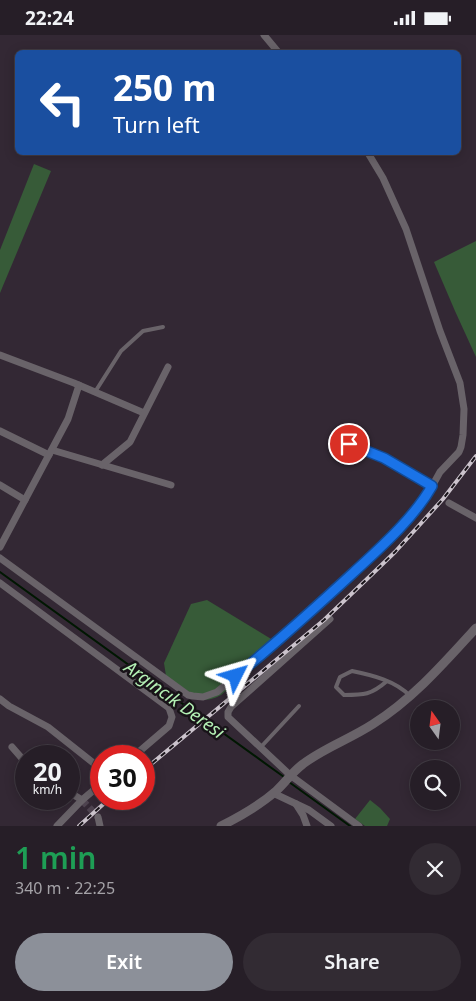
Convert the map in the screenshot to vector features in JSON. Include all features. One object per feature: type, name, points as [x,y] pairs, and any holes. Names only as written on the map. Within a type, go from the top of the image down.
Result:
[{"type":"street","points":[[264,35],[276,50]]},
{"type":"street","points":[[0,558],[188,695],[203,697],[217,692],[290,631],[386,543],[425,499],[440,472],[459,452],[464,419],[462,392],[406,229],[383,178],[369,155]]},
{"type":"street","points":[[0,355],[79,385],[144,413]]},
{"type":"street","points":[[102,465],[130,442],[168,367]]},
{"type":"street","points":[[0,547],[68,419],[79,385]]},
{"type":"street","points":[[0,431],[51,452],[171,485]]},
{"type":"street","points":[[0,485],[26,500]]},
{"type":"street","points":[[449,503],[476,518]]},
{"type":"street","points":[[0,583],[170,708],[172,717],[169,726],[147,745]]},
{"type":"street","points":[[330,619],[231,707],[228,717],[289,777],[359,826]]},
{"type":"street","points":[[221,826],[249,811],[276,791],[305,763],[372,725],[410,696],[476,628]]},
{"type":"street","points":[[0,699],[9,706],[48,727],[90,760]]},
{"type":"street","points":[[12,747],[15,750]]},
{"type":"street","points":[[276,791],[331,826]]},
{"type":"street","points":[[57,826],[90,793]]},
{"type":"street","points":[[296,804],[307,826]]},
{"type":"street","points":[[98,817],[100,826]]},
{"type":"lane","points":[[95,392],[121,351],[144,331],[163,327]]},
{"type":"lane","points":[[349,444],[384,458],[432,486]]},
{"type":"lane","points":[[387,681],[375,691],[360,695],[344,695],[336,687],[340,677],[352,671],[387,681],[403,688],[410,696]]},
{"type":"lane","points":[[260,747],[299,706]]},
{"type":"green space","points":[[34,164],[51,171],[0,293],[0,250]]},
{"type":"green space","points":[[476,241],[476,357],[434,262]]},
{"type":"green space","points":[[207,600],[281,645],[221,695],[201,700],[166,676],[164,663],[191,604]]},
{"type":"green space","points":[[370,800],[390,819],[387,826],[365,826],[355,819]]},
{"type":"waterway","name":"Argıncık Deresi","points":[[0,572],[284,777]]},
{"type":"waterway","name":"Argıncık Deresi","points":[[289,782],[350,826]]},
{"type":"tunnel","points":[[82,800],[98,817]]},
{"type":"railway","points":[[155,761],[324,620],[395,552],[443,499],[476,456]]},
{"type":"railway","points":[[79,826],[97,810]]},
{"type":"route","points":[[236,676],[290,631],[386,543],[425,499],[432,486],[384,458],[349,444]]}]
